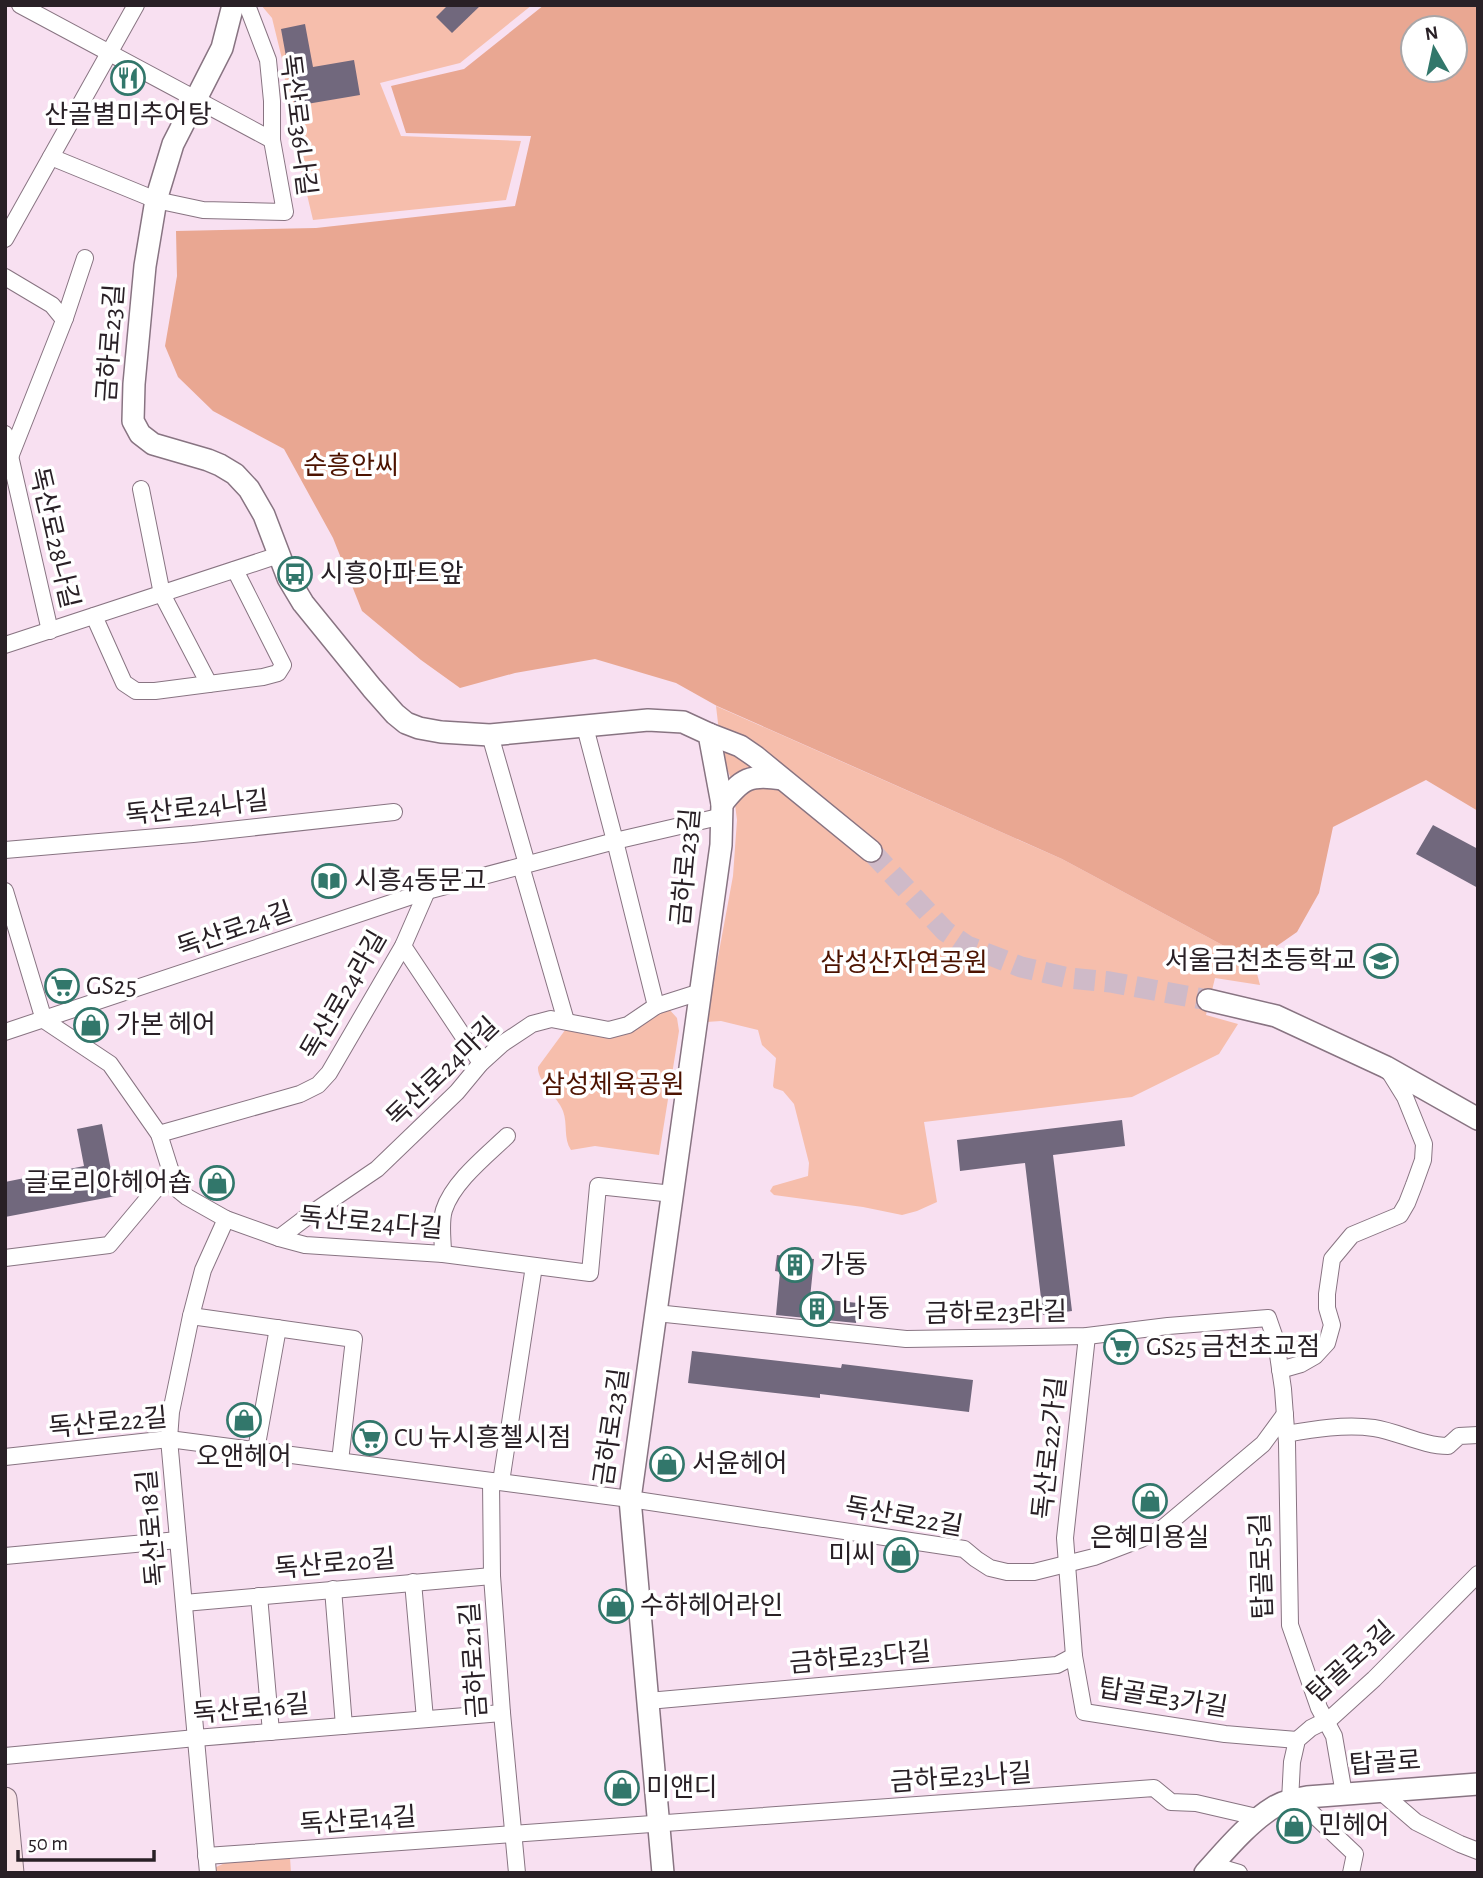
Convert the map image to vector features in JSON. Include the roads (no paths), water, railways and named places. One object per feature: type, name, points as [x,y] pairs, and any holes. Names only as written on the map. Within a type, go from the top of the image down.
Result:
[{"type":"main road","points":[[5,1798],[12,1873]]},
{"type":"street","points":[[20,5],[272,140]]},
{"type":"street","points":[[5,239],[136,5]]},
{"type":"street","name":"금하로23길","points":[[233,5],[222,48],[173,144],[156,201],[145,266],[134,384],[134,421],[140,435],[170,451],[208,460],[235,474],[249,489],[264,515],[288,578],[303,603],[395,714],[406,723],[441,732],[490,734],[648,720],[683,722],[709,734],[722,810],[721,845],[630,1499],[663,1873]]},
{"type":"street","name":"독산로36나길","points":[[156,201],[203,210],[285,212],[272,140],[268,60],[247,5]]},
{"type":"street","points":[[51,157],[156,201]]},
{"type":"street","name":"독산로28나길","points":[[10,457],[65,318],[85,258]]},
{"type":"street","points":[[5,278],[52,305],[65,318]]},
{"type":"street","name":"독산로28나길","points":[[5,434],[50,631]]},
{"type":"street","points":[[141,489],[162,594],[209,684]]},
{"type":"street","points":[[5,645],[279,555]]},
{"type":"street","points":[[94,616],[124,682],[136,691],[155,691],[278,673],[283,665],[235,570]]},
{"type":"street","points":[[585,727],[656,1006]]},
{"type":"street","points":[[490,734],[566,1021]]},
{"type":"street","points":[[709,734],[740,746],[872,851]]},
{"type":"street","points":[[722,810],[736,786],[746,780],[764,776],[782,779]]},
{"type":"street","name":"독산로24길","points":[[5,1032],[427,891],[722,810]]},
{"type":"street","name":"독산로24나길","points":[[5,850],[193,834],[394,812]]},
{"type":"street","points":[[5,891],[44,1020]]},
{"type":"street","name":"독산로24라길","points":[[159,1134],[300,1094],[318,1085],[329,1073],[403,946],[427,891]]},
{"type":"street","points":[[403,946],[481,1063]]},
{"type":"street","name":"독산로24마길","points":[[279,1238],[377,1169],[457,1092],[481,1063],[502,1044],[532,1024],[551,1019],[609,1030],[628,1025],[656,1006],[700,992]]},
{"type":"street","points":[[1208,1000],[1276,1016],[1386,1067],[1478,1119]]},
{"type":"street","name":"독산로24다길","points":[[44,1020],[110,1064],[159,1134],[176,1188],[226,1219],[279,1238],[306,1245],[443,1254],[590,1273],[598,1186],[673,1194]]},
{"type":"street","points":[[1280,1370],[1301,1364],[1315,1356],[1326,1343],[1332,1325],[1326,1308],[1332,1259],[1352,1235],[1400,1215],[1423,1160],[1424,1144],[1405,1097],[1386,1067]]},
{"type":"street","points":[[443,1254],[443,1213],[450,1196],[469,1173],[508,1136]]},
{"type":"street","points":[[5,1258],[109,1245],[171,1171]]},
{"type":"street","name":"독산로18길","points":[[207,1864],[169,1439],[171,1412],[202,1270],[226,1219]]},
{"type":"street","points":[[496,1481],[534,1266]]},
{"type":"street","name":"금하로23라길","points":[[656,1313],[906,1339],[1087,1336]]},
{"type":"street","points":[[191,1316],[354,1339],[340,1461]]},
{"type":"street","name":"탑골로5길","points":[[1087,1336],[1268,1318],[1276,1341],[1285,1414],[1290,1625],[1325,1721],[1334,1736],[1344,1794]]},
{"type":"street","points":[[256,1450],[278,1328]]},
{"type":"street","name":"독산로22가길","points":[[1066,1564],[1065,1538],[1087,1336]]},
{"type":"street","name":"독산로22길","points":[[5,1457],[169,1439],[630,1499],[964,1549],[990,1568],[1007,1572],[1034,1572],[1122,1547],[1163,1528],[1263,1444],[1285,1414]]},
{"type":"street","points":[[1286,1434],[1337,1427],[1373,1428],[1435,1446],[1448,1446],[1459,1436],[1478,1435]]},
{"type":"street","name":"금하로21길","points":[[496,1481],[492,1576],[517,1873]]},
{"type":"street","points":[[5,1556],[178,1540]]},
{"type":"street","name":"탑골로3가길","points":[[1066,1564],[1074,1656],[1084,1712],[1225,1734],[1297,1740]]},
{"type":"street","name":"탑골로3길","points":[[1297,1740],[1311,1728],[1331,1718],[1374,1679],[1478,1574]]},
{"type":"street","name":"독산로20길","points":[[184,1602],[492,1576]]},
{"type":"street","points":[[413,1582],[425,1719]]},
{"type":"street","points":[[333,1589],[344,1726]]},
{"type":"street","points":[[259,1596],[271,1732]]},
{"type":"street","name":"금하로23다길","points":[[648,1700],[1057,1665],[1074,1656]]},
{"type":"street","name":"독산로16길","points":[[5,1756],[502,1713]]},
{"type":"street","points":[[1297,1740],[1292,1762],[1294,1800],[1355,1854],[1351,1873]]},
{"type":"street","name":"탑골로","points":[[1208,1869],[1241,1834],[1275,1807],[1294,1800],[1478,1784]]},
{"type":"street","name":"금하로23나길","points":[[659,1825],[1154,1788],[1171,1802],[1196,1803],[1261,1818]]},
{"type":"street","points":[[1380,1791],[1416,1822],[1478,1851]]},
{"type":"street","points":[[513,1835],[659,1825]]},
{"type":"street","name":"독산로14길","points":[[207,1864],[513,1835]]},
{"type":"street","name":"탑골로","points":[[1208,1869],[1239,1873]]},
{"type":"tunnel","points":[[871,851],[945,931],[967,946],[1021,967],[1069,978],[1110,982],[1208,1000]]},
{"type":"place","name":"산골별미추어탕","points":[[128,78]]},
{"type":"place","name":"시흥아파트앞","points":[[295,574]]},
{"type":"place","name":"시흥4동문고","points":[[329,881]]},
{"type":"place","name":"서울금천초등학교","points":[[1381,961]]},
{"type":"place","name":"GS25","points":[[62,986]]},
{"type":"place","name":"가본 헤어","points":[[91,1025]]},
{"type":"place","name":"글로리아헤어숍","points":[[217,1183]]},
{"type":"place","name":"가동","points":[[795,1265]]},
{"type":"place","name":"나동","points":[[817,1309]]},
{"type":"place","name":"GS25 금천초교점","points":[[1121,1347]]},
{"type":"place","name":"오앤헤어","points":[[244,1420]]},
{"type":"place","name":"CU 뉴시흥첼시점","points":[[370,1438]]},
{"type":"place","name":"서윤헤어","points":[[667,1464]]},
{"type":"place","name":"은혜미용실","points":[[1150,1501]]},
{"type":"place","name":"미씨","points":[[901,1555]]},
{"type":"place","name":"수하헤어라인","points":[[616,1606]]},
{"type":"place","name":"미앤디","points":[[622,1788]]},
{"type":"place","name":"민헤어","points":[[1294,1826]]},
{"type":"park label","name":"순흥안씨","points":[[351,466]]},
{"type":"park label","name":"삼성산자연공원","points":[[904,963]]},
{"type":"park label","name":"삼성체육공원","points":[[613,1085]]}]
